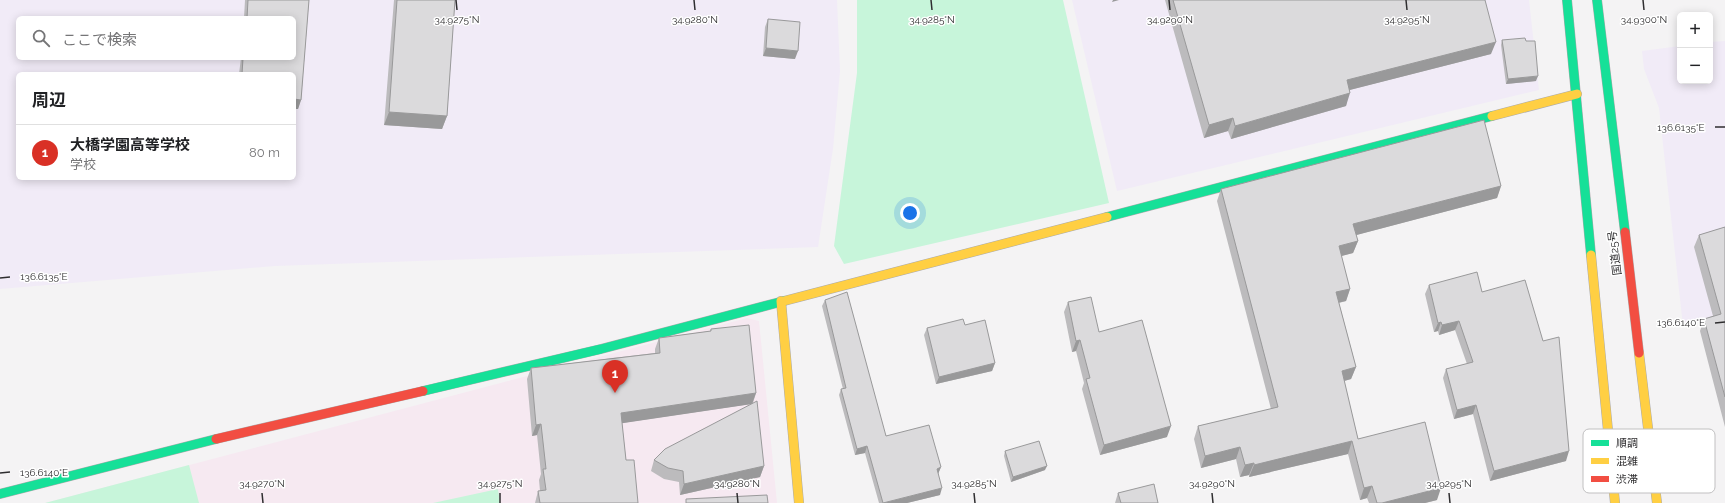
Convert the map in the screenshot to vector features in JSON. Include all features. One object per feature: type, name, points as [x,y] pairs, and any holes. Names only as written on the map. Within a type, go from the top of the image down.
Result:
[{"type":"main road","name":"国道25号","points":[[1566,0],[1577,94],[1608,429]]},
{"type":"main road","name":"国道25号","points":[[1597,0],[1649,429]]},
{"type":"main road","points":[[0,494],[188,446],[601,349],[1577,94]]},
{"type":"main road","points":[[781,302],[799,503]]},
{"type":"main road","name":"国道25号","points":[[1614,493],[1615,503]]},
{"type":"main road","name":"国道25号","points":[[1657,493],[1658,503]]},
{"type":"shaded area","points":[[0,0],[837,0],[840,71],[833,149],[818,247],[275,266],[0,289]]},
{"type":"shaded area","points":[[1072,0],[1529,0],[1539,90],[1117,191]]},
{"type":"shaded area","points":[[1725,41],[1725,314],[1683,326],[1659,108],[1644,69],[1642,51],[1677,46],[1677,84],[1713,84],[1713,42]]},
{"type":"shaded area","points":[[747,318],[759,321],[777,503],[45,503]]},
{"type":"green space","points":[[857,0],[1063,0],[1109,203],[844,264],[834,246],[857,73]]},
{"type":"green space","points":[[189,465],[199,503],[45,503]]},
{"type":"green space","points":[[498,489],[500,503],[433,503]]},
{"type":"building","points":[[248,0],[309,0],[301,100],[296,99],[296,72],[242,72],[243,60],[296,60],[296,16],[247,16]]},
{"type":"building","points":[[397,0],[455,0],[447,116],[389,112]]},
{"type":"building","points":[[1173,0],[1485,0],[1496,42],[1347,80],[1350,93],[1235,126],[1233,118],[1209,125]]},
{"type":"building","points":[[768,19],[800,22],[798,51],[766,48]]},
{"type":"building","points":[[1525,38],[1526,41],[1535,41],[1538,76],[1508,79],[1502,40]]},
{"type":"building","points":[[1484,120],[1501,186],[1353,224],[1358,241],[1339,246],[1350,289],[1336,292],[1356,367],[1342,371],[1358,439],[1425,422],[1441,488],[1377,503],[1372,486],[1364,488],[1352,441],[1254,465],[1254,463],[1245,465],[1240,447],[1205,456],[1198,426],[1278,407],[1221,189]]},
{"type":"building","points":[[1725,227],[1725,397],[1704,319],[1721,314],[1699,235]]},
{"type":"building","points":[[1477,272],[1482,292],[1525,280],[1543,341],[1559,337],[1569,451],[1494,471],[1476,405],[1457,410],[1446,369],[1473,362],[1459,321],[1442,325],[1441,322],[1438,323],[1429,285]]},
{"type":"building","points":[[847,292],[886,436],[929,425],[941,467],[937,469],[942,488],[883,503],[867,446],[857,449],[841,389],[846,388],[825,300]]},
{"type":"building","points":[[1091,297],[1099,332],[1142,320],[1171,426],[1104,445],[1086,379],[1090,378],[1080,340],[1076,341],[1068,302]]},
{"type":"building","points":[[963,319],[965,325],[985,320],[995,363],[939,377],[927,328]]},
{"type":"building","points":[[749,325],[756,393],[621,413],[626,460],[634,460],[638,503],[540,503],[538,491],[546,490],[543,469],[546,469],[541,424],[536,425],[531,368],[660,353],[659,338],[711,331],[711,329]]},
{"type":"building","points":[[757,401],[764,466],[684,484],[683,471],[668,468],[654,460],[665,449]]},
{"type":"building","points":[[1039,441],[1047,466],[1013,477],[1005,451]]},
{"type":"building","points":[[1154,484],[1158,503],[1121,503],[1118,493]]},
{"type":"building","points":[[767,495],[768,503],[686,503],[686,499]]},
{"type":"traffic: fast","points":[[1567,0],[1591,255]]},
{"type":"traffic: fast","points":[[1597,0],[1625,232]]},
{"type":"traffic: fast","points":[[1107,217],[1492,116]]},
{"type":"traffic: fast","points":[[423,391],[601,349],[784,301]]},
{"type":"traffic: fast","points":[[0,494],[216,439]]},
{"type":"traffic: slow","points":[[1492,116],[1577,94]]},
{"type":"traffic: slow","points":[[784,301],[1107,217]]},
{"type":"traffic: slow","points":[[1591,255],[1608,429]]},
{"type":"traffic: slow","points":[[781,301],[799,503]]},
{"type":"traffic: slow","points":[[1639,353],[1648,429]]},
{"type":"traffic: slow","points":[[1614,493],[1615,503]]},
{"type":"traffic: slow","points":[[1656,493],[1657,503]]},
{"type":"traffic: jam","points":[[1625,232],[1639,353]]},
{"type":"traffic: jam","points":[[216,439],[423,391]]},
{"type":"place","name":"大橋学園高等学校","points":[[615,393]]}]
